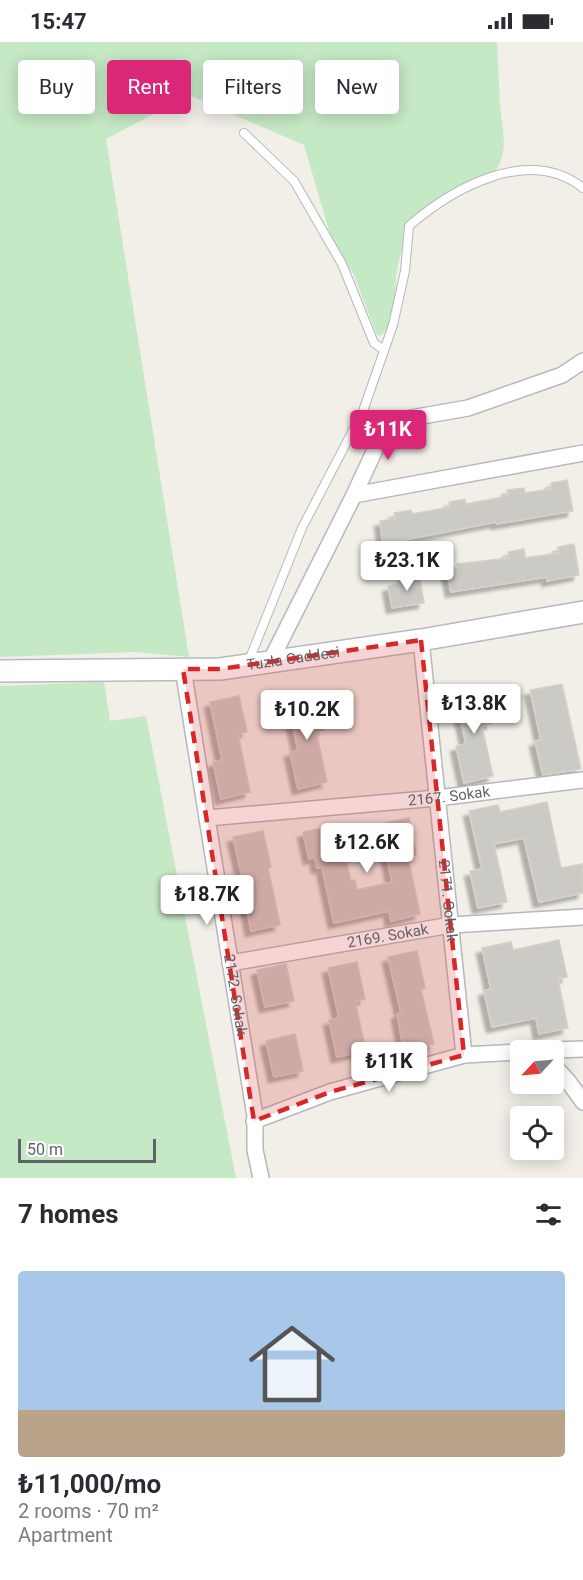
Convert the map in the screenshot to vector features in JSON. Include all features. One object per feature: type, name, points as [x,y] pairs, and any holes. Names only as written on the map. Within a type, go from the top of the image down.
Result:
[{"type":"main road","name":"Tuzla Caddesi","points":[[0,671],[220,669],[421,640],[583,612]]},
{"type":"street","points":[[270,662],[388,422],[468,408],[562,375],[583,361]]},
{"type":"street","points":[[354,495],[583,453]]},
{"type":"street","name":"2171. Sokak","points":[[421,640],[464,1055]]},
{"type":"street","name":"2172. Sokak","points":[[183,669],[230,963],[254,1121],[255,1150],[261,1178]]},
{"type":"street","name":"2167. Sokak","points":[[207,818],[437,798],[583,780]]},
{"type":"street","name":"2169. Sokak","points":[[230,963],[451,925],[583,917]]},
{"type":"street","points":[[564,1050],[583,1049]]},
{"type":"street","points":[[254,1121],[330,1092],[464,1055],[510,1053]]},
{"type":"street","points":[[564,1077],[583,1102]]},
{"type":"lane","points":[[244,133],[294,181],[342,264],[374,343],[384,350]]},
{"type":"lane","points":[[247,665],[302,528],[363,411],[393,325],[405,271],[410,226],[432,206],[466,186],[502,173],[547,171],[583,188]]},
{"type":"highlighted area","points":[[421,640],[464,1055],[330,1092],[254,1121],[183,669],[220,669]]},
{"type":"green space","points":[[0,42],[497,42],[504,143],[499,165],[484,181],[432,211],[412,229],[399,259],[390,325],[379,336],[354,275],[331,238],[304,145],[233,114],[303,114],[303,60],[203,60],[203,101],[191,96],[191,60],[107,60],[107,114],[153,114],[106,139],[189,657],[136,652],[0,657]]},
{"type":"green space","points":[[104,682],[110,721],[146,716],[236,1178],[0,1178],[0,686]]},
{"type":"building","points":[[567,480],[573,511],[497,524],[496,522],[383,544],[380,521],[396,519],[394,513],[411,510],[412,514],[450,507],[449,502],[465,499],[466,504],[508,496],[507,490],[524,488],[525,493],[552,489],[551,483]]},
{"type":"building","points":[[574,544],[579,575],[547,581],[547,577],[451,592],[447,572],[458,570],[457,564],[509,558],[508,552],[524,549],[525,558],[559,553],[558,547]]},
{"type":"building","points":[[419,574],[424,603],[392,608],[388,586],[404,583],[403,577]]},
{"type":"building","points":[[562,684],[581,769],[543,775],[535,741],[541,740],[530,690]]},
{"type":"building","points":[[484,687],[492,723],[482,726],[493,776],[464,783],[456,746],[466,744],[455,693]]},
{"type":"building","points":[[316,693],[324,730],[316,731],[327,782],[298,789],[290,752],[298,750],[287,699]]},
{"type":"building","points":[[239,696],[247,732],[238,734],[250,792],[221,799],[213,762],[222,760],[210,702]]},
{"type":"building","points":[[547,802],[561,868],[583,864],[583,893],[539,902],[524,838],[494,844],[507,902],[478,908],[470,871],[482,869],[469,811],[498,805],[500,812]]},
{"type":"building","points":[[409,818],[416,855],[408,857],[420,914],[391,921],[389,911],[334,923],[322,867],[317,868],[315,857],[309,859],[303,832],[338,825],[351,881],[355,880],[357,890],[392,882],[380,824]]},
{"type":"building","points":[[263,831],[280,925],[251,931],[244,895],[246,894],[233,837]]},
{"type":"building","points":[[559,940],[567,977],[558,979],[568,1028],[539,1034],[536,1018],[492,1027],[484,991],[491,989],[482,948],[511,942],[513,950]]},
{"type":"building","points":[[417,951],[425,988],[421,989],[434,1044],[404,1051],[397,1014],[401,1013],[388,957]]},
{"type":"building","points":[[357,962],[365,999],[355,1001],[366,1051],[337,1057],[329,1020],[339,1018],[328,968]]},
{"type":"building","points":[[286,964],[294,1001],[265,1007],[257,970]]},
{"type":"building","points":[[295,1034],[303,1071],[274,1077],[266,1041]]}]
